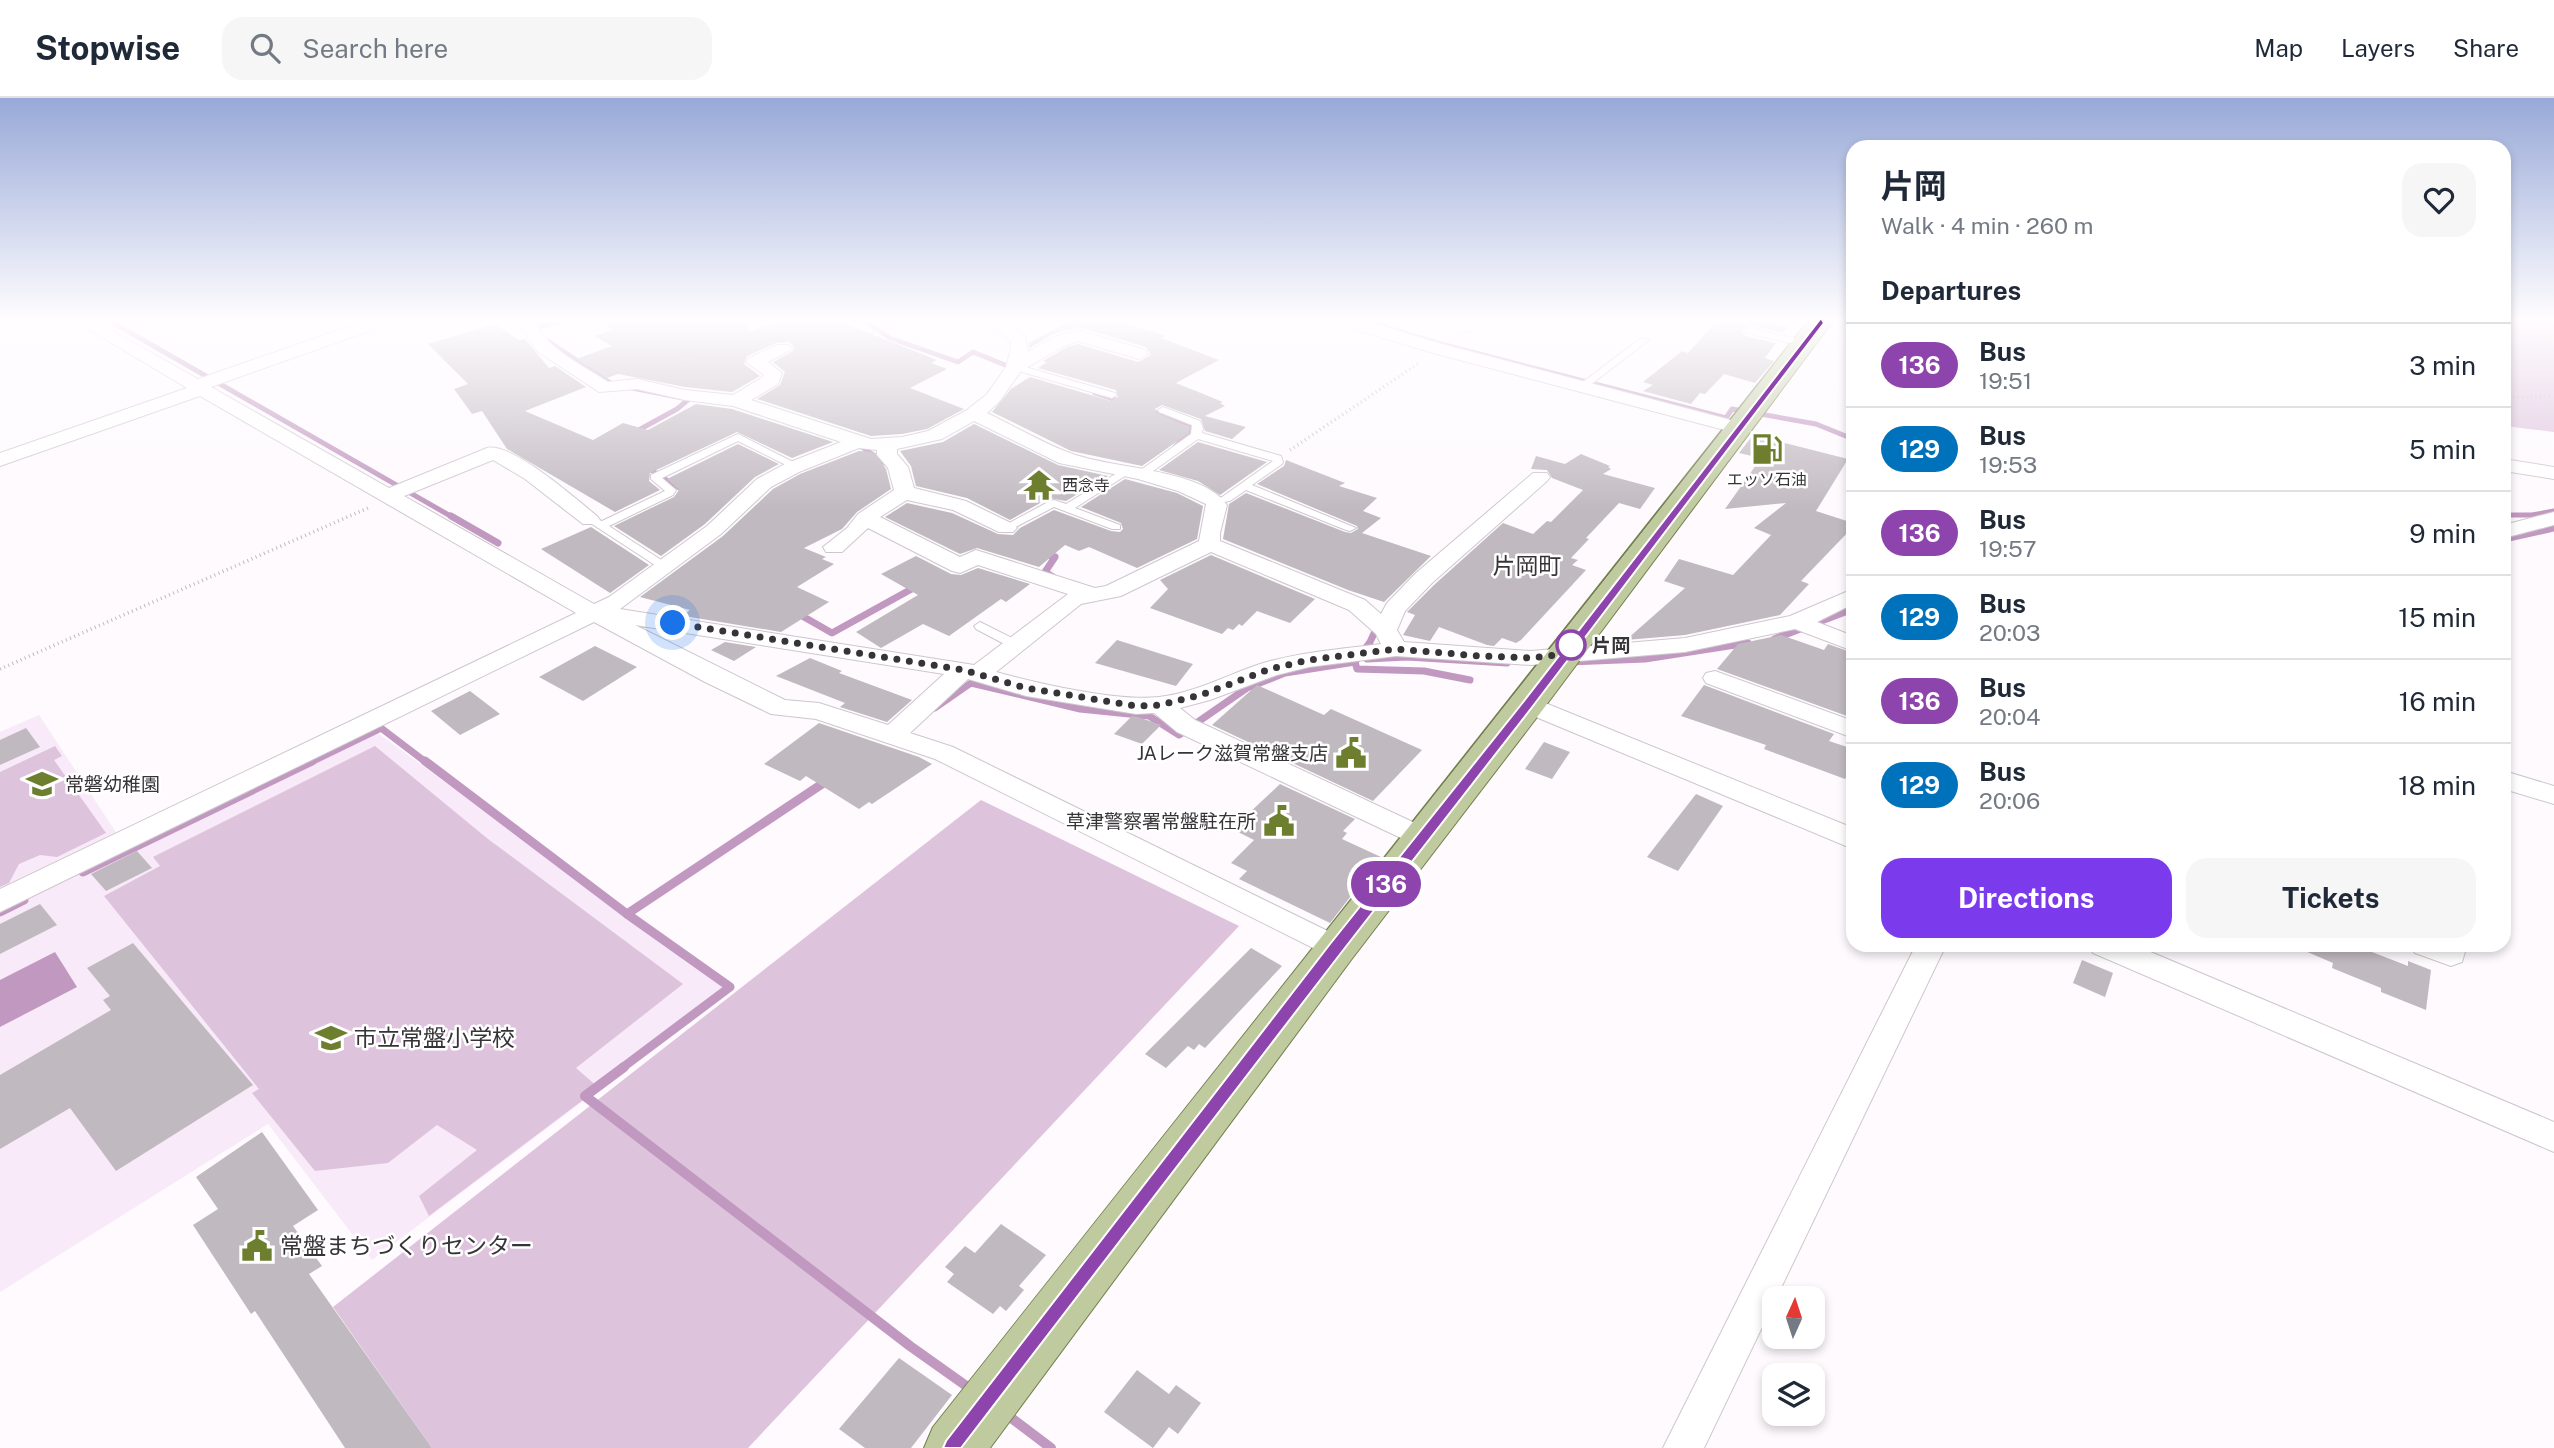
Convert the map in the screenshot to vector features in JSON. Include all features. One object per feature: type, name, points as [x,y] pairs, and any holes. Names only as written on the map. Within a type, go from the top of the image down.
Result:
[{"type":"main road","points":[[954,1448],[1335,948],[1528,704],[1772,384]]},
{"type":"street","points":[[0,460],[205,384],[396,493],[577,604],[714,677],[780,708],[819,711],[944,753],[1335,948]]},
{"type":"street","points":[[599,384],[605,388],[640,385],[685,395],[736,401],[844,435],[857,442]]},
{"type":"street","points":[[736,401],[765,384]]},
{"type":"street","points":[[0,901],[617,602],[715,530],[764,483],[796,466],[857,442],[887,443],[935,435],[974,414],[1004,384]]},
{"type":"street","points":[[1572,384],[1739,428]]},
{"type":"street","points":[[974,414],[1066,459],[1185,487],[1215,502],[1217,505],[1209,533],[1210,544]]},
{"type":"street","points":[[887,443],[887,455],[898,467],[905,492]]},
{"type":"street","points":[[396,493],[494,452],[532,475],[596,523]]},
{"type":"street","points":[[2511,466],[2554,472]]},
{"type":"street","points":[[1390,639],[1395,607],[1424,578],[1540,477]]},
{"type":"street","points":[[834,547],[854,532],[865,518],[905,492]]},
{"type":"street","points":[[905,492],[959,505],[1006,528]]},
{"type":"street","points":[[865,518],[960,566],[975,557],[1094,595]]},
{"type":"street","points":[[2511,530],[2554,518]]},
{"type":"street","points":[[894,734],[971,671],[1016,645],[1074,599],[1113,591],[1210,544],[1357,606],[1390,639]]},
{"type":"street","points":[[596,613],[971,671],[1026,688],[1136,706],[1160,705],[1201,695],[1270,669],[1390,639],[1480,656],[1531,658],[1685,645],[1797,622],[1846,599]]},
{"type":"street","points":[[1797,622],[1846,641]]},
{"type":"street","points":[[1715,678],[1846,727]]},
{"type":"street","points":[[1528,704],[1846,836]]},
{"type":"street","points":[[1160,705],[1186,726],[1422,838]]},
{"type":"street","points":[[2511,781],[2554,796]]},
{"type":"street","points":[[1683,1448],[1928,952]]},
{"type":"street","points":[[2120,952],[2554,1137]]},
{"type":"lane","points":[[1074,384],[1112,395]]},
{"type":"lane","points":[[1583,387],[1587,384]]},
{"type":"lane","points":[[1066,509],[1196,435],[1196,423],[1163,410]]},
{"type":"lane","points":[[1196,435],[1277,458],[1278,462],[1226,499],[1215,502]]},
{"type":"lane","points":[[596,523],[670,493],[655,477],[738,437],[796,466]]},
{"type":"lane","points":[[1245,485],[1349,528]]},
{"type":"lane","points":[[1006,528],[1054,503],[1116,527]]},
{"type":"lane","points":[[596,523],[665,567]]},
{"type":"lane","points":[[980,626],[1016,645]]},
{"type":"path","points":[[1277,458],[1387,384]]},
{"type":"path","points":[[2511,398],[2552,396]]},
{"type":"path","points":[[0,669],[396,493]]},
{"type":"shaded area","points":[[2511,384],[2554,384],[2554,432],[2511,427]]},
{"type":"shaded area","name":"常磐幼稚園","points":[[39,715],[119,837],[0,892],[0,732]]},
{"type":"shaded area","name":"市立常盤小学校","points":[[375,731],[724,986],[598,1090],[372,1260],[268,1124],[0,1292],[0,912]]},
{"type":"shaded area","name":"常磐幼稚園","points":[[55,746],[62,756],[54,760],[106,833],[57,857],[40,855],[19,864],[9,883],[0,887],[0,772]]},
{"type":"shaded area","points":[[375,746],[488,839],[683,984],[576,1068],[599,1088],[429,1216],[419,1196],[477,1150],[437,1125],[388,1163],[315,1171],[252,1093],[259,1089],[104,896],[160,866],[153,857]]},
{"type":"shaded area","points":[[981,800],[1239,926],[748,1448],[432,1448],[333,1307]]},
{"type":"shaded area","points":[[55,952],[77,987],[0,1027],[0,980]]},
{"type":"building","points":[[468,384],[582,384],[586,387],[525,411],[593,440],[623,423],[648,430],[696,404],[732,409],[833,442],[792,458],[737,432],[650,473],[649,481],[660,490],[615,512],[507,449],[482,411],[472,414],[454,389]]},
{"type":"building","points":[[670,384],[746,384],[732,392]]},
{"type":"building","points":[[918,384],[910,388],[964,409],[927,429],[871,436],[757,399],[780,385]]},
{"type":"building","points":[[1019,384],[1054,384],[1111,401],[1118,397],[1116,390],[1095,384],[1178,384],[1223,402],[1220,403],[1225,406],[1205,416],[1246,427],[1232,439],[1205,431],[1201,419],[1162,405],[1155,409],[1157,413],[1189,427],[1189,433],[1142,466],[1071,451],[992,412],[1011,389]]},
{"type":"building","points":[[1650,384],[1714,384],[1705,394],[1700,393],[1691,404],[1643,391],[1653,385]]},
{"type":"building","points":[[974,424],[1058,465],[1108,476],[1066,501],[1049,498],[1010,520],[967,498],[916,486],[911,466],[900,451],[943,442]]},
{"type":"building","points":[[1753,435],[1846,458],[1816,511],[1846,521],[1846,534],[1801,581],[1809,584],[1780,615],[1685,635],[1626,640],[1685,588],[1664,581],[1679,559],[1733,575],[1771,535],[1754,528],[1786,503],[1725,509],[1761,458],[1739,453]]},
{"type":"building","points":[[1198,442],[1267,462],[1220,495],[1198,481],[1159,470]]},
{"type":"building","points":[[738,444],[779,464],[755,477],[705,524],[661,556],[614,526],[674,497],[679,490],[667,479]]},
{"type":"building","points":[[859,451],[874,452],[886,469],[891,489],[857,512],[842,529],[804,548],[826,557],[822,559],[834,564],[797,587],[829,602],[781,632],[690,617],[683,615],[690,610],[640,597],[723,536],[773,489],[800,474]]},
{"type":"building","points":[[1581,454],[1610,466],[1608,467],[1611,469],[1603,474],[1655,488],[1640,509],[1619,503],[1586,538],[1589,539],[1571,558],[1578,560],[1572,565],[1586,570],[1521,640],[1516,643],[1502,638],[1494,646],[1487,645],[1439,627],[1430,641],[1403,635],[1415,615],[1407,612],[1503,523],[1533,534],[1547,521],[1551,522],[1583,490],[1552,478],[1547,470],[1531,469],[1536,456],[1565,464]]},
{"type":"building","points":[[1286,460],[1345,483],[1339,486],[1377,498],[1363,511],[1381,518],[1362,533],[1431,556],[1384,602],[1223,539],[1229,504],[1246,493],[1345,532],[1351,533],[1358,529],[1357,526],[1257,484],[1284,466]]},
{"type":"building","points":[[1125,479],[1177,493],[1203,506],[1197,539],[1137,568],[1089,547],[1079,551],[1065,545],[1039,567],[977,548],[960,554],[885,517],[907,503],[952,513],[998,534],[1013,535],[1020,528],[1054,510],[1120,532],[1123,529],[1121,523],[1081,507]]},
{"type":"building","points":[[591,527],[649,565],[610,593],[541,549]]},
{"type":"building","points":[[1211,555],[1315,599],[1290,623],[1257,611],[1242,626],[1239,624],[1233,630],[1228,628],[1222,634],[1150,608],[1168,589],[1160,580]]},
{"type":"building","points":[[916,556],[951,574],[961,575],[978,568],[1030,584],[1006,602],[1001,599],[949,636],[923,624],[881,648],[856,632],[918,595],[881,574]]},
{"type":"building","points":[[1781,635],[1824,650],[1828,644],[1846,650],[1846,716],[1717,669],[1738,644]]},
{"type":"building","points":[[1117,640],[1193,664],[1176,686],[1095,663]]},
{"type":"building","points":[[725,642],[756,647],[734,661],[711,650]]},
{"type":"building","points":[[595,646],[637,667],[583,701],[539,677]]},
{"type":"building","points":[[810,658],[842,671],[839,673],[912,700],[887,722],[840,707],[845,703],[776,676]]},
{"type":"building","name":"JAレーク滋賀常盤支店","points":[[1257,685],[1324,715],[1331,709],[1422,750],[1373,801],[1212,725]]},
{"type":"building","points":[[1704,685],[1834,734],[1829,741],[1846,747],[1846,777],[1845,779],[1764,749],[1766,745],[1681,716]]},
{"type":"building","points":[[470,691],[500,714],[460,735],[431,711]]},
{"type":"building","points":[[1132,716],[1161,725],[1142,744],[1114,734]]},
{"type":"building","points":[[819,723],[919,757],[932,764],[872,804],[869,802],[859,809],[806,776],[800,781],[764,764]]},
{"type":"building","points":[[26,728],[40,747],[0,765],[0,740]]},
{"type":"building","points":[[1544,742],[1570,752],[1552,779],[1525,769]]},
{"type":"building","points":[[1280,784],[1355,819],[1343,831],[1347,833],[1342,839],[1381,857],[1330,923],[1239,879],[1247,871],[1231,863],[1254,840],[1232,829]]},
{"type":"building","points":[[1696,794],[1723,806],[1678,871],[1647,857]]},
{"type":"building","points":[[137,851],[152,868],[106,891],[91,874]]},
{"type":"building","points":[[40,904],[57,925],[0,954],[0,924]]},
{"type":"building","points":[[133,943],[253,1085],[116,1171],[70,1108],[0,1149],[0,1075],[111,1010],[103,1000],[110,996],[87,968]]},
{"type":"building","points":[[1251,948],[1282,966],[1205,1048],[1199,1044],[1194,1050],[1188,1046],[1166,1068],[1145,1054]]},
{"type":"building","points":[[2307,952],[2372,952],[2408,966],[2408,961],[2431,970],[2426,1010],[2332,968],[2333,963]]},
{"type":"building","points":[[2082,960],[2113,973],[2105,997],[2073,983]]},
{"type":"building","points":[[262,1132],[318,1210],[293,1226],[322,1266],[309,1274],[432,1448],[345,1448],[255,1311],[251,1314],[193,1225],[218,1209],[196,1177]]},
{"type":"building","points":[[1001,1224],[1046,1255],[1019,1286],[1024,1290],[1006,1311],[1000,1306],[993,1314],[947,1282],[954,1274],[945,1267],[965,1246],[975,1253]]},
{"type":"building","points":[[899,1358],[952,1395],[911,1448],[865,1448],[839,1429]]},
{"type":"building","points":[[1137,1370],[1169,1394],[1176,1385],[1201,1403],[1178,1434],[1169,1427],[1153,1448],[1104,1412]]},
{"type":"waterway","points":[[220,384],[454,518]]},
{"type":"waterway","points":[[612,384],[688,399]]},
{"type":"waterway","points":[[1595,384],[1726,418],[1732,409],[1816,424],[1846,436]]},
{"type":"waterway","points":[[1095,393],[1122,402]]},
{"type":"waterway","points":[[635,432],[677,409],[689,399]]},
{"type":"waterway","points":[[1148,410],[1191,425],[1192,430],[1175,447]]},
{"type":"waterway","points":[[859,445],[885,463]]},
{"type":"waterway","points":[[645,466],[687,493]]},
{"type":"waterway","points":[[2511,515],[2554,511]]},
{"type":"waterway","points":[[451,516],[498,543]]},
{"type":"waterway","points":[[2511,537],[2554,528]]},
{"type":"waterway","points":[[1044,554],[1055,557],[1045,572],[1053,577]]},
{"type":"waterway","points":[[797,613],[832,633],[917,586]]},
{"type":"waterway","points":[[1774,639],[1846,612]]},
{"type":"waterway","points":[[1355,662],[1370,642],[1378,625]]},
{"type":"waterway","points":[[1569,662],[1645,659],[1748,643]]},
{"type":"waterway","points":[[1367,659],[1407,657],[1507,663]]},
{"type":"waterway","points":[[935,708],[971,683],[1080,709],[1149,716],[1179,735],[1247,688],[1285,673],[1355,662]]},
{"type":"waterway","points":[[1355,662],[1357,669],[1424,671],[1470,680]]},
{"type":"waterway","points":[[309,763],[381,728],[427,763]]},
{"type":"waterway","points":[[83,872],[312,761]]},
{"type":"waterway","points":[[425,761],[627,914]]},
{"type":"waterway","points":[[627,914],[828,780]]},
{"type":"waterway","points":[[0,912],[24,900]]},
{"type":"waterway","points":[[622,1068],[730,987],[627,914]]},
{"type":"waterway","points":[[624,1067],[585,1096],[910,1346],[972,1390]]},
{"type":"waterway","points":[[1006,1414],[1051,1448]]},
{"type":"bus line","name":"136","points":[[954,1448],[1335,948],[1528,704],[1772,384]]},
{"type":"place","name":"エッソ石油","points":[[1767,449]]},
{"type":"place","name":"西念寺","points":[[1039,485]]},
{"type":"place","name":"片岡","points":[[1571,645]]},
{"type":"place","name":"JAレーク滋賀常盤支店","points":[[1351,753]]},
{"type":"place","name":"常磐幼稚園","points":[[42,784]]},
{"type":"place","name":"草津警察署常盤駐在所","points":[[1279,821]]},
{"type":"place","name":"市立常盤小学校","points":[[331,1038]]},
{"type":"place","name":"常盤まちづくりセンター","points":[[257,1246]]},
{"type":"district","name":"片岡町","points":[[1527,566]]},
{"type":"route","points":[[673,623],[963,670],[1026,688],[1136,706],[1160,705],[1201,695],[1270,669],[1309,660],[1396,649],[1531,658],[1564,654],[1571,645]]}]
